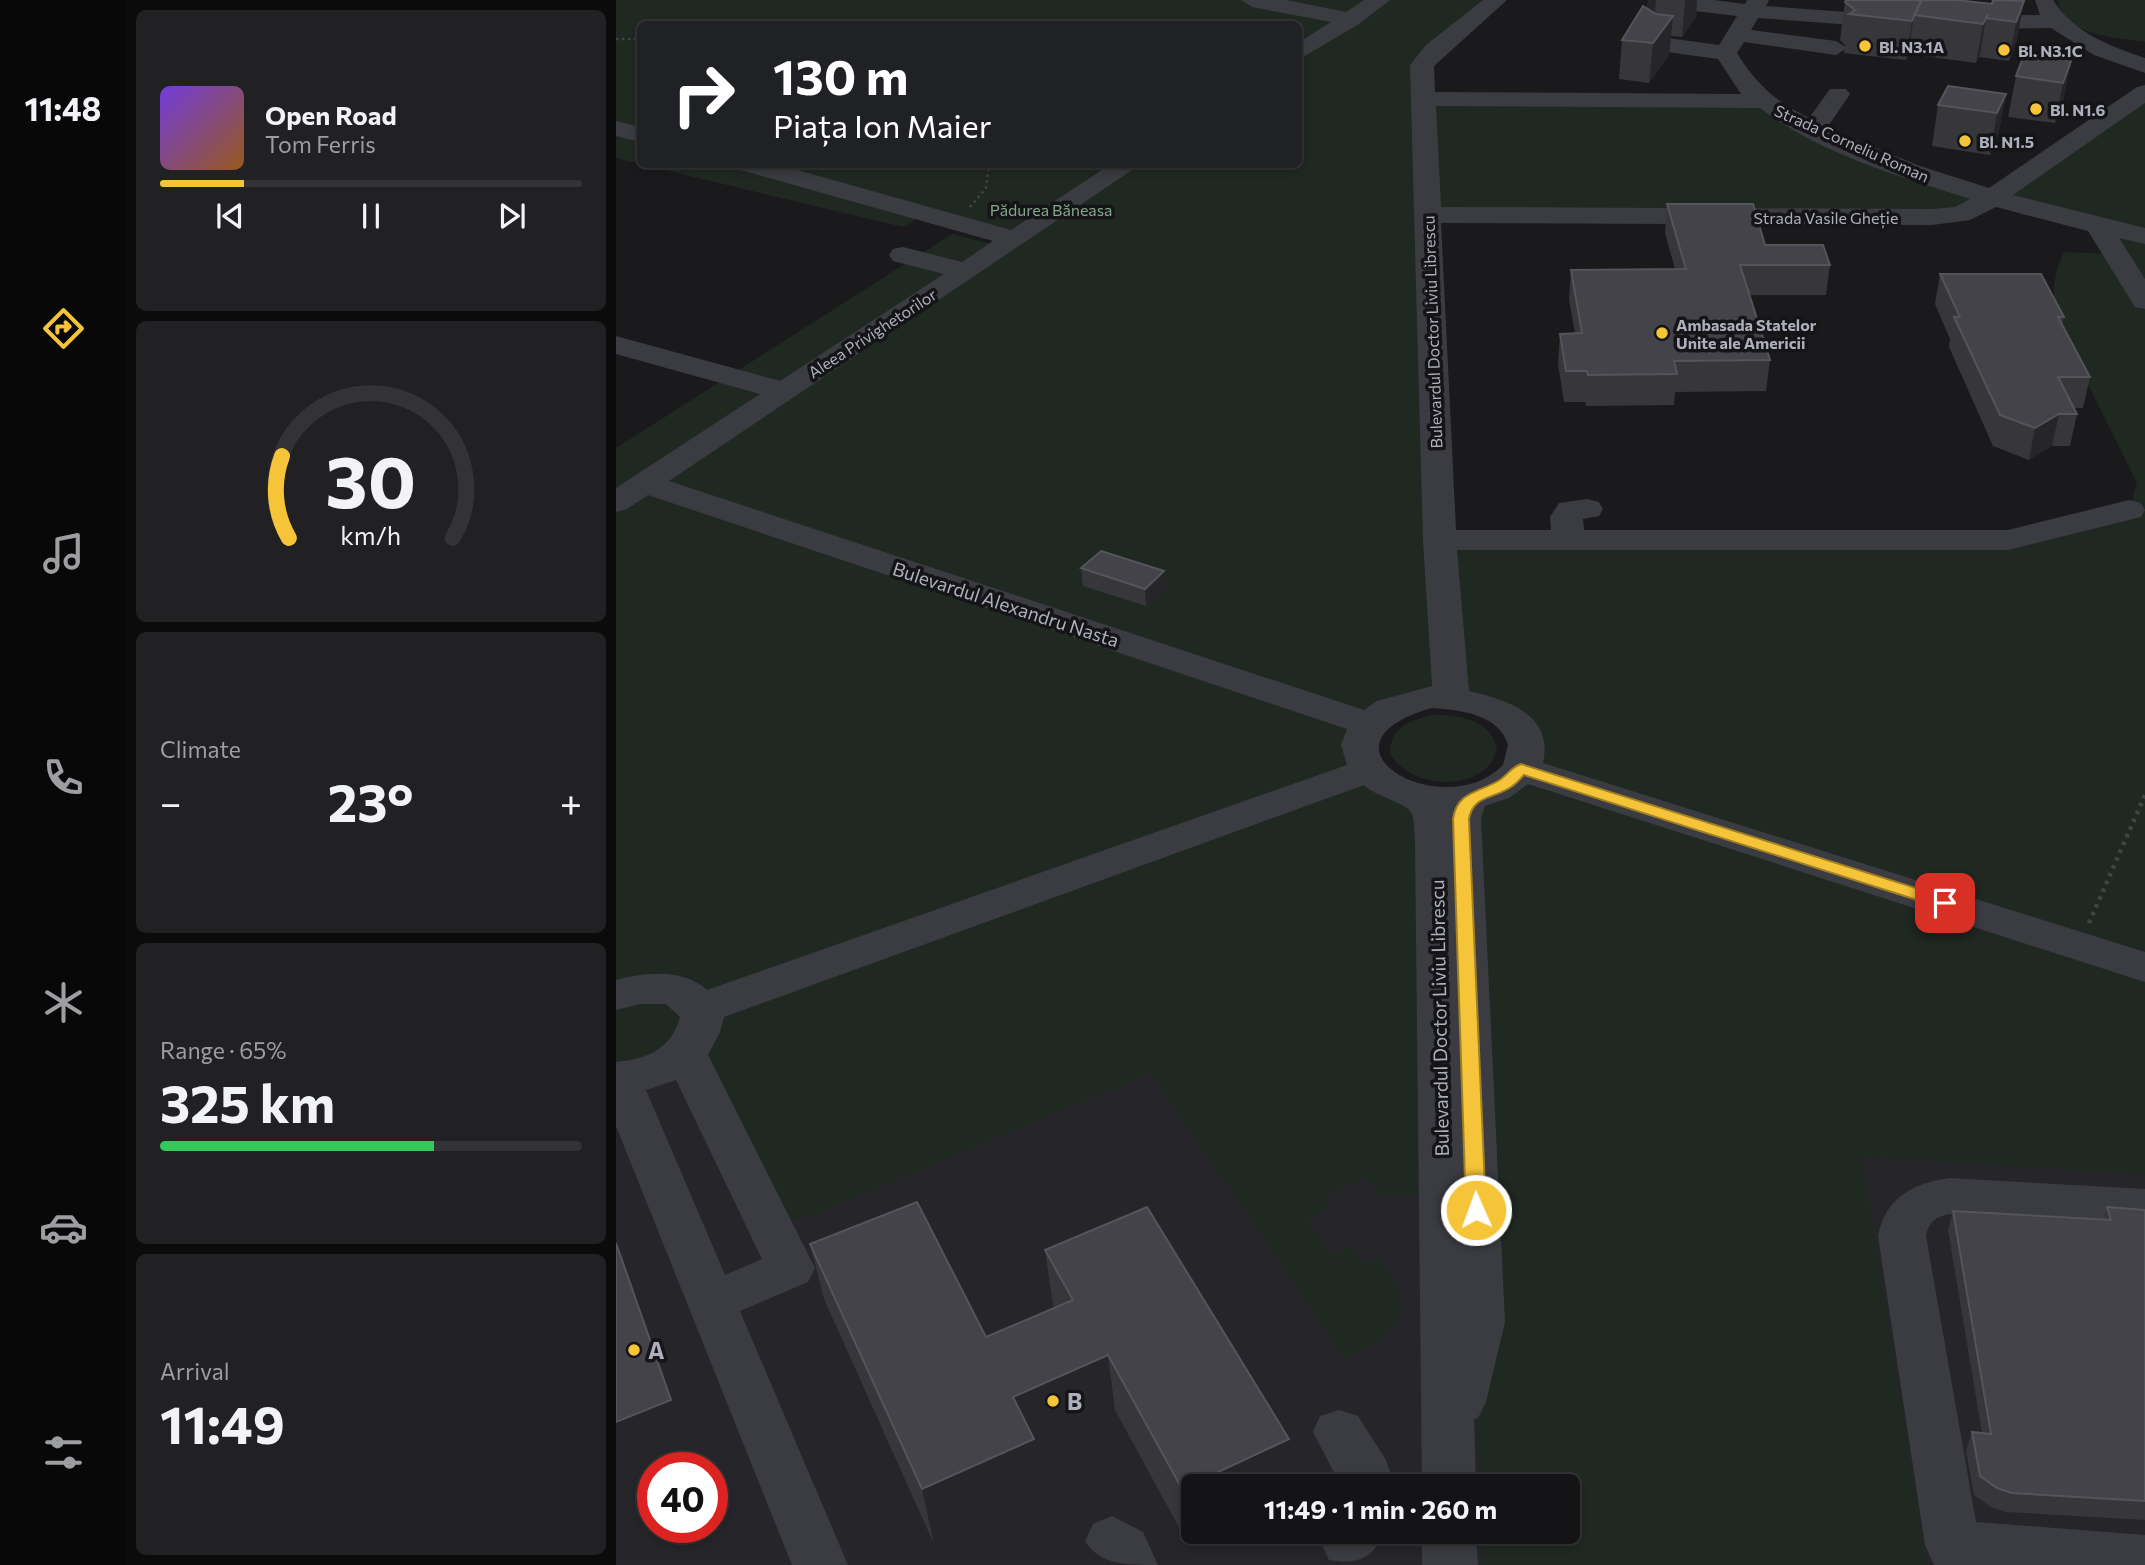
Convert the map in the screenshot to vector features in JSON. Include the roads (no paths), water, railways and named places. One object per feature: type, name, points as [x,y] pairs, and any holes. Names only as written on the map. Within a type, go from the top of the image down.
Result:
[{"type":"street","points":[[1252,0],[1351,19]]},
{"type":"street","points":[[1302,50],[1379,0]]},
{"type":"street","name":"Bulevardul Doctor Liviu Librescu","points":[[1451,697],[1440,540],[1422,65],[1427,57],[1496,0]]},
{"type":"street","points":[[1662,0],[1914,18]]},
{"type":"street","points":[[1724,0],[1754,5]]},
{"type":"street","points":[[1731,43],[1754,5]]},
{"type":"street","points":[[1946,18],[2050,11],[2080,37],[2145,66]]},
{"type":"street","points":[[1653,43],[1731,43],[1836,48]]},
{"type":"street","name":"Strada Corneliu Roman","points":[[1731,43],[1733,73],[1760,101],[1811,128],[1910,173],[1991,199],[2145,236]]},
{"type":"street","points":[[1542,100],[1559,77]]},
{"type":"street","name":"Strada Vasile Gheție","points":[[1427,215],[1932,217],[1961,214],[1991,199],[2145,92]]},
{"type":"street","points":[[1811,128],[1822,120],[1838,94]]},
{"type":"street","points":[[1422,99],[1760,101]]},
{"type":"street","points":[[616,128],[637,134]]},
{"type":"street","points":[[760,168],[1015,239]]},
{"type":"street","name":"Aleea Privighetorilor","points":[[616,502],[1123,168]]},
{"type":"street","points":[[2099,227],[2145,301]]},
{"type":"street","points":[[903,255],[966,271]]},
{"type":"street","points":[[616,345],[783,391]]},
{"type":"street","name":"Bulevardul Alexandru Nasta","points":[[645,484],[1368,724]]},
{"type":"street","points":[[1569,540],[1566,517],[1571,510],[1587,509]]},
{"type":"street","points":[[1440,540],[2008,540],[2129,510]]},
{"type":"street","points":[[1451,697],[1493,708],[1513,721],[1523,735],[1527,750],[1521,769],[1506,784],[1471,798],[1421,799],[1394,791],[1367,771],[1359,751],[1359,741],[1368,724],[1389,708],[1412,700],[1451,697]]},
{"type":"street","points":[[1521,769],[2145,967]]},
{"type":"street","points":[[699,1009],[1367,771]]},
{"type":"street","name":"Bulevardul Doctor Liviu Librescu","points":[[1448,1468],[1480,1322],[1461,819],[1463,808],[1471,798]]},
{"type":"street","name":"Bulevardul Doctor Liviu Librescu","points":[[1421,799],[1431,810],[1435,842],[1448,1468]]},
{"type":"street","points":[[616,995],[651,987],[673,990],[689,997],[699,1009],[699,1034],[685,1054],[649,1074],[617,1078],[713,1301],[820,1565]]},
{"type":"street","points":[[685,1054],[791,1268],[713,1301]]},
{"type":"street","points":[[2145,1208],[1949,1196],[1930,1199],[1915,1206],[1904,1221],[1902,1236],[1957,1555],[2145,1560]]},
{"type":"street","points":[[1339,1432],[1365,1474]]},
{"type":"street","points":[[1449,1544],[1450,1565]]},
{"type":"place","name":"Bl. N3.1A","points":[[1865,46]]},
{"type":"place","name":"Bl. N3.1C","points":[[2004,50]]},
{"type":"place","name":"Bl. N1.6","points":[[2036,109]]},
{"type":"place","name":"Bl. N1.5","points":[[1965,141]]},
{"type":"place","name":"Ambasada Statelor Unite ale Americii","points":[[1662,333]]},
{"type":"place","name":"A","points":[[634,1350]]},
{"type":"place","name":"B","points":[[1053,1401]]},
{"type":"park label","name":"Pădurea Băneasa","points":[[1051,209]]}]
